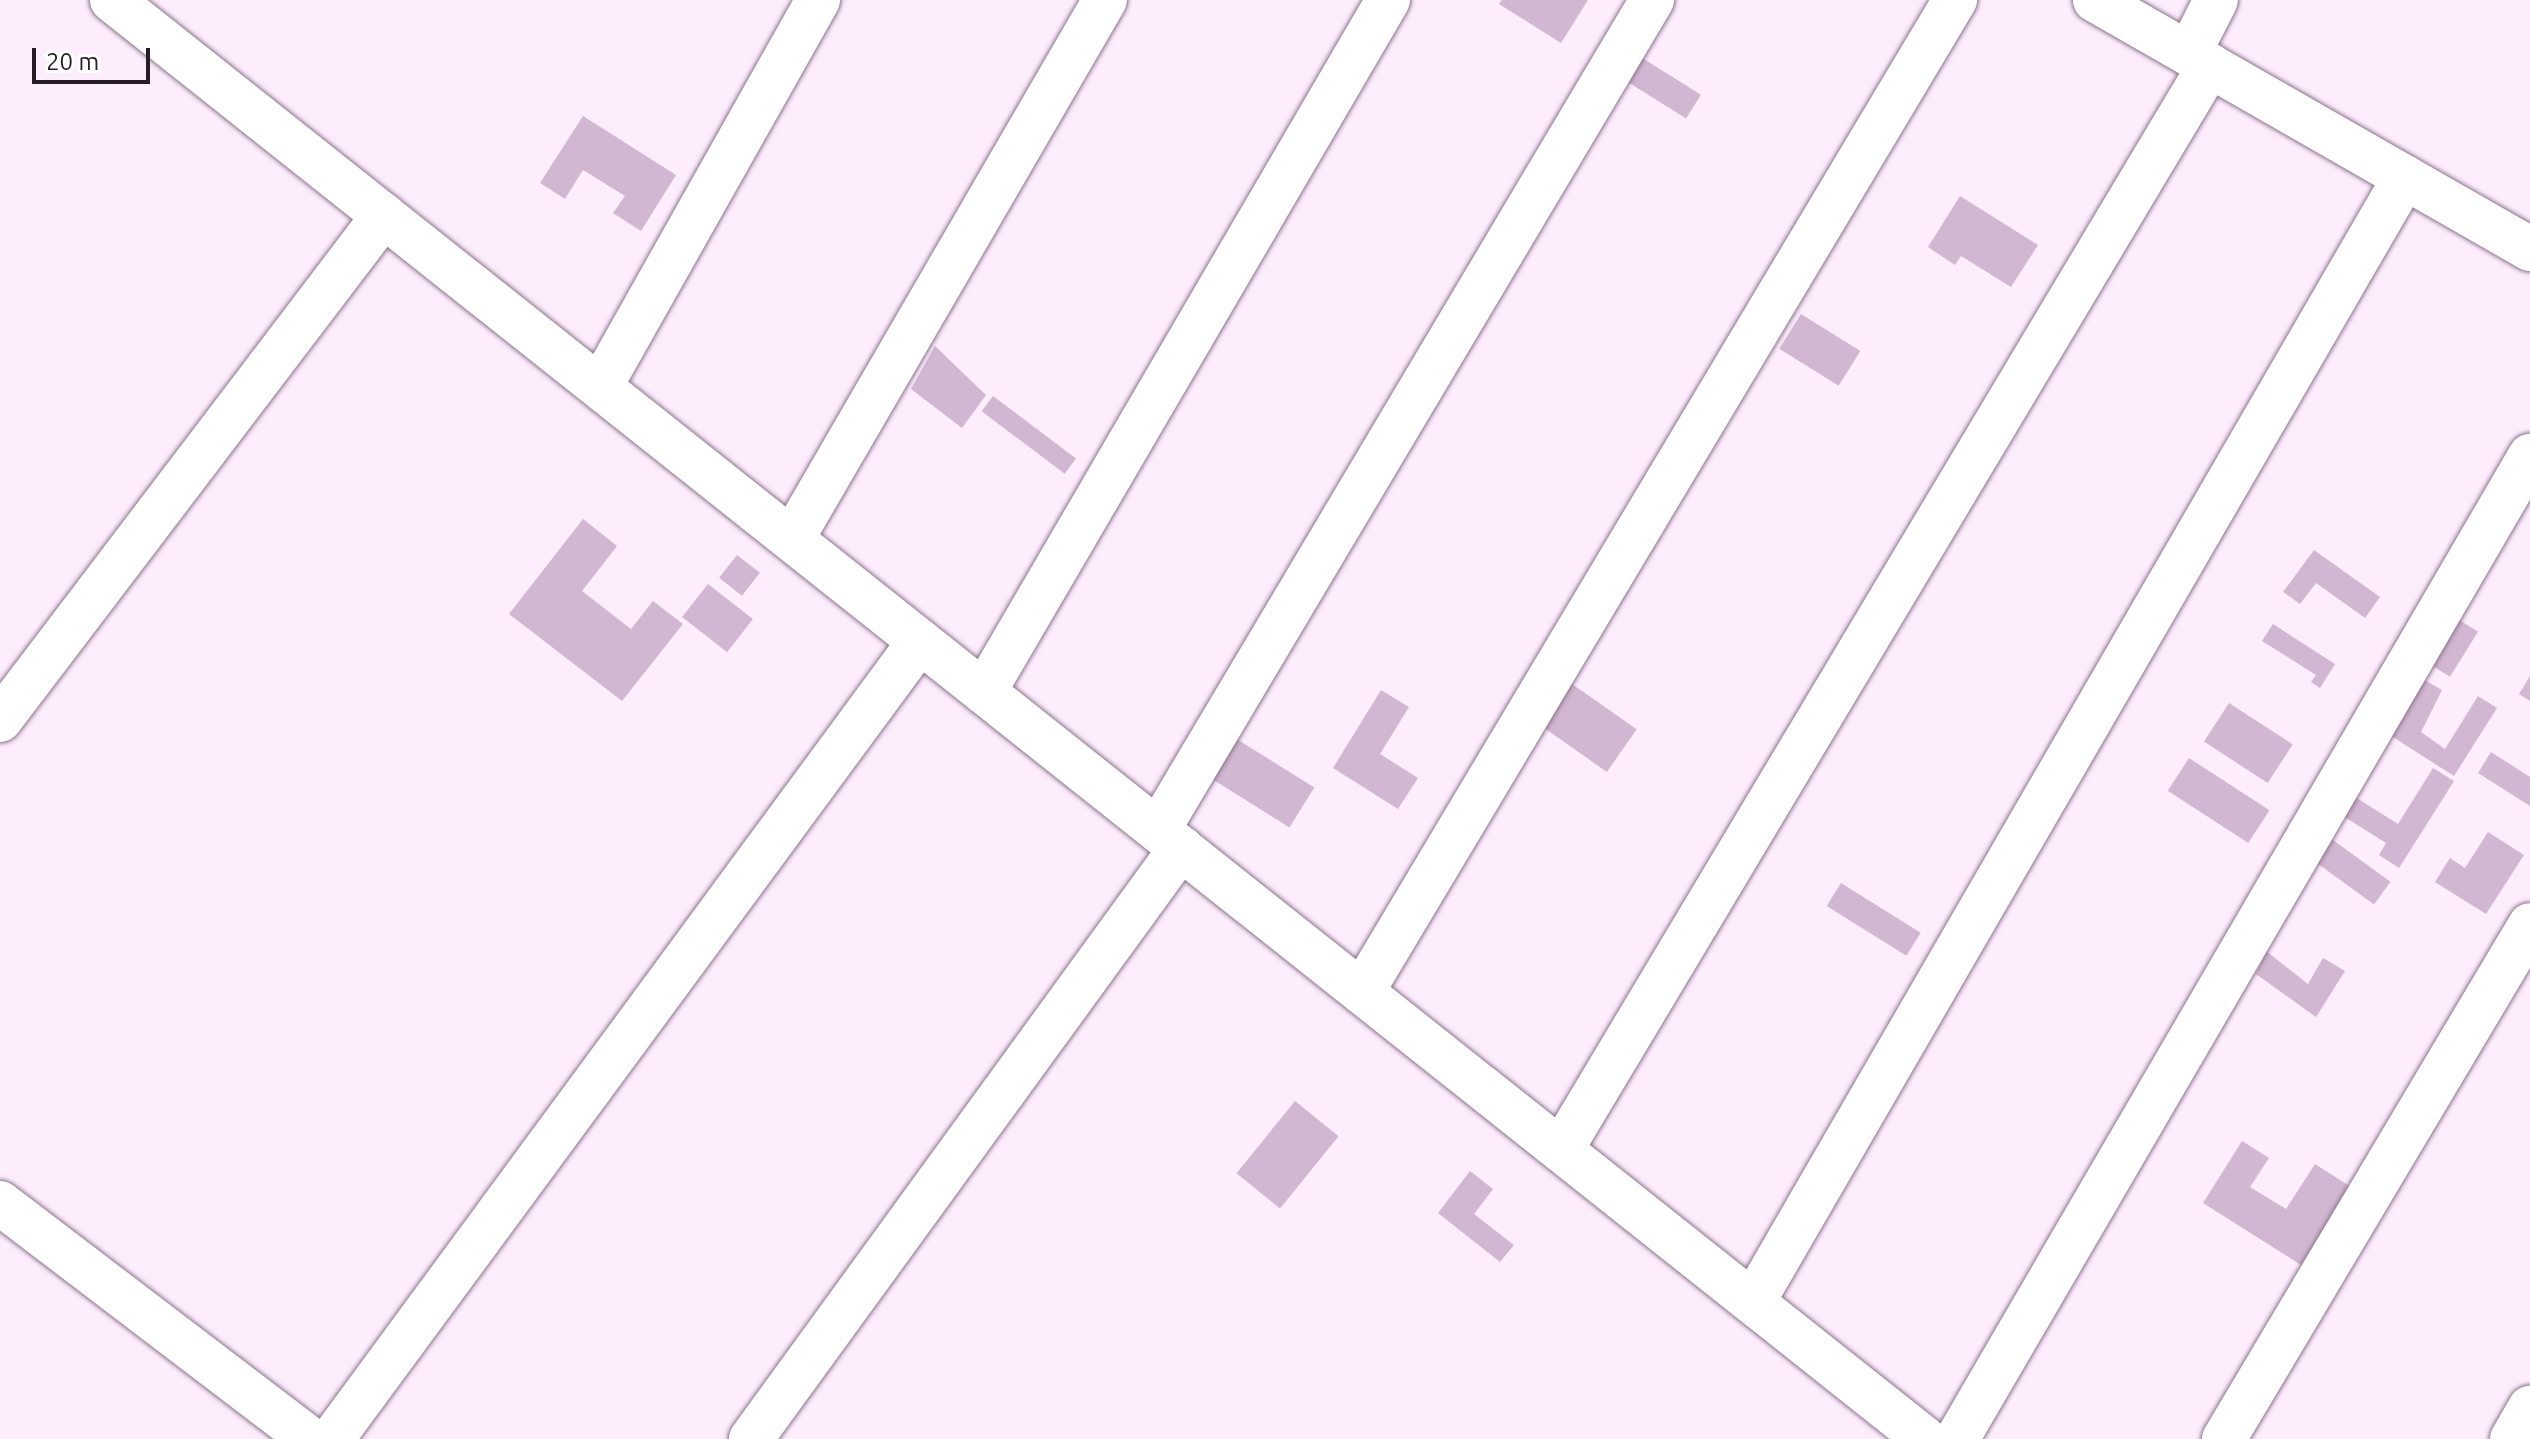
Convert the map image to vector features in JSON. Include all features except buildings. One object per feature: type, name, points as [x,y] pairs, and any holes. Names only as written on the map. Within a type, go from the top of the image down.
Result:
[{"type":"street","points":[[112,0],[1925,1439]]},
{"type":"street","points":[[600,387],[818,0]]},
{"type":"street","points":[[792,539],[1105,0]]},
{"type":"street","points":[[984,692],[1388,0]]},
{"type":"street","points":[[751,1439],[1170,839],[1652,0]]},
{"type":"street","points":[[1362,992],[1955,0]]},
{"type":"street","points":[[2095,0],[2530,249]]},
{"type":"street","points":[[1561,1150],[2200,59],[2216,0]]},
{"type":"street","points":[[1753,1302],[2405,177]]},
{"type":"street","points":[[0,720],[384,215]]},
{"type":"street","points":[[1957,1439],[2530,456]]},
{"type":"street","points":[[332,1439],[920,641]]},
{"type":"street","points":[[2224,1439],[2530,925]]},
{"type":"street","points":[[0,1203],[310,1439]]},
{"type":"street","points":[[2512,1439],[2530,1408]]}]
